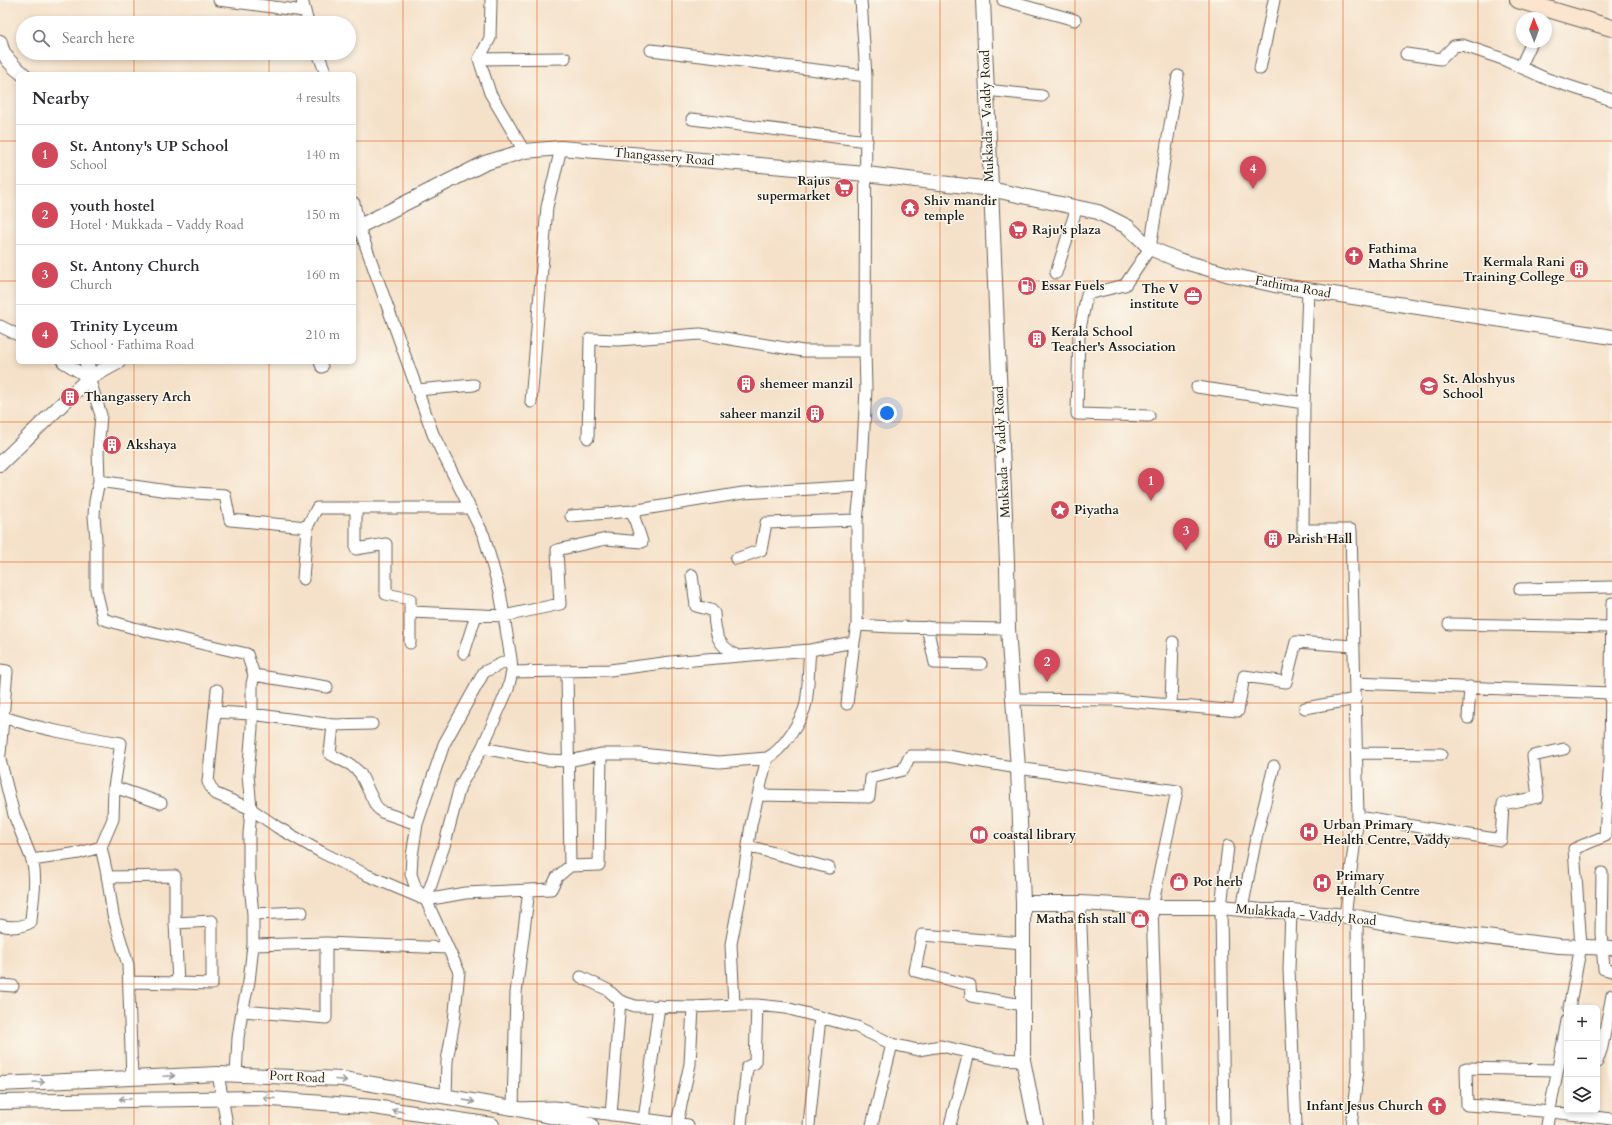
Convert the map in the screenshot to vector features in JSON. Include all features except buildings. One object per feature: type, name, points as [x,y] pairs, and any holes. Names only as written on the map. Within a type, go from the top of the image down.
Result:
[{"type":"main road","points":[[1518,0],[1541,12]]},
{"type":"main road","points":[[1552,15],[1612,28]]},
{"type":"street","points":[[219,0],[304,11]]},
{"type":"street","points":[[302,0],[306,16]]},
{"type":"street","points":[[491,0],[490,38],[479,60],[490,93],[524,151]]},
{"type":"street","points":[[847,704],[857,625],[857,520],[861,486],[866,389],[867,141],[866,76],[861,0]]},
{"type":"street","name":"Mukkada - Vaddy Road","points":[[983,0],[1007,563],[1008,629],[1018,768],[1023,903],[1023,1060],[1036,1125]]},
{"type":"street","points":[[1004,0],[1075,20]]},
{"type":"street","points":[[1260,69],[1274,0]]},
{"type":"street","points":[[1406,54],[1441,59],[1454,46],[1462,45],[1521,66],[1547,79],[1612,100]]},
{"type":"street","points":[[0,46],[15,69],[20,72]]},
{"type":"street","points":[[1521,66],[1529,48]]},
{"type":"street","points":[[651,50],[866,76]]},
{"type":"street","points":[[479,60],[565,58]]},
{"type":"street","points":[[321,60],[325,72]]},
{"type":"street","points":[[1149,416],[1077,414],[1079,334],[1087,294],[1125,285],[1150,248],[1178,76]]},
{"type":"street","points":[[986,90],[1042,96]]},
{"type":"street","points":[[692,119],[867,141]]},
{"type":"street","points":[[531,402],[548,207],[561,148]]},
{"type":"street","name":"Thangassery Road","points":[[356,228],[485,163],[524,151],[561,148],[866,174],[990,189]]},
{"type":"street","name":"Fathima Road","points":[[990,189],[1098,212],[1128,227],[1150,248],[1178,260],[1230,275],[1275,285],[1612,337]]},
{"type":"street","points":[[1056,273],[1077,207]]},
{"type":"street","points":[[356,228],[432,434],[484,536],[500,592],[511,659],[512,672],[508,689],[482,748],[460,786],[445,843],[426,900]]},
{"type":"street","points":[[1308,290],[1302,530],[1351,530],[1358,817],[1351,917],[1358,1069],[1351,1125]]},
{"type":"street","points":[[0,326],[16,334]]},
{"type":"street","points":[[588,438],[590,340],[618,340],[700,334],[803,351],[865,352]]},
{"type":"street","points":[[66,364],[89,378]]},
{"type":"street","points":[[87,364],[89,378],[100,415],[98,451],[99,482],[94,516],[96,539],[96,590],[103,619],[134,628],[247,654],[254,675],[252,684],[252,728],[248,775],[251,809],[249,834],[249,875],[253,914],[253,945],[249,982],[242,1011],[236,1075]]},
{"type":"street","points":[[0,464],[89,378],[114,364]]},
{"type":"street","points":[[417,390],[474,385]]},
{"type":"street","points":[[1198,387],[1304,404]]},
{"type":"street","points":[[99,482],[168,491],[225,495],[230,520],[308,526]]},
{"type":"street","points":[[571,516],[632,511],[743,493],[861,486]]},
{"type":"street","points":[[303,579],[308,526],[317,508],[470,508]]},
{"type":"street","points":[[356,508],[356,549],[386,544],[386,594],[410,599],[410,643]]},
{"type":"street","points":[[411,612],[504,616],[560,604],[557,550],[606,539],[642,542],[632,511]]},
{"type":"street","points":[[736,559],[761,550],[766,523],[857,520]]},
{"type":"street","points":[[692,575],[696,606],[711,610],[714,613],[715,629],[719,642],[725,650],[736,655]]},
{"type":"street","points":[[1520,589],[1612,587]]},
{"type":"street","points":[[1571,1005],[1581,946],[1574,849],[1605,836],[1610,795],[1612,603]]},
{"type":"street","points":[[464,653],[476,615]]},
{"type":"street","points":[[1449,624],[1611,627]]},
{"type":"street","points":[[857,625],[1008,629]]},
{"type":"street","points":[[927,627],[936,663],[982,664]]},
{"type":"street","points":[[512,672],[610,670],[736,655],[810,650],[854,642]]},
{"type":"street","points":[[1171,705],[1173,642]]},
{"type":"street","points":[[1013,699],[1114,700],[1238,711],[1244,676],[1286,682],[1296,642],[1353,646]]},
{"type":"street","points":[[482,748],[547,760],[569,761],[601,754],[641,754],[719,762],[767,758],[773,754],[790,736],[806,704],[810,650]]},
{"type":"street","points":[[446,1097],[448,1061],[459,972],[426,900],[416,889],[411,874],[412,856],[417,824],[444,744],[479,678],[484,672],[511,659]]},
{"type":"street","points":[[0,670],[7,671],[0,754]]},
{"type":"street","points":[[567,671],[570,866]]},
{"type":"street","points":[[254,675],[326,687]]},
{"type":"street","points":[[1355,683],[1611,693]]},
{"type":"street","points":[[1468,718],[1470,687]]},
{"type":"street","points":[[217,690],[208,782],[214,793],[251,809],[277,827],[321,852],[367,875],[426,900],[465,893],[551,889],[557,877],[570,866],[599,865],[601,754]]},
{"type":"street","points":[[1305,708],[1356,699]]},
{"type":"street","points":[[214,712],[252,714],[333,725],[372,724]]},
{"type":"street","points":[[2,717],[72,735],[121,743],[114,787],[113,819],[101,847],[113,915],[128,965],[130,982],[132,1078]]},
{"type":"street","points":[[333,725],[330,754],[351,765],[360,773],[376,806],[382,812],[417,824]]},
{"type":"street","points":[[1358,817],[1501,840],[1502,804],[1538,798],[1533,756],[1564,750]]},
{"type":"street","points":[[1357,753],[1441,754]]},
{"type":"street","points":[[758,795],[869,797],[871,778],[903,770],[910,756],[947,756],[1177,792],[1152,907],[1159,1125]]},
{"type":"street","points":[[734,1005],[731,944],[742,887],[751,825],[767,758]]},
{"type":"street","points":[[0,760],[14,815],[32,860],[36,882],[32,901],[31,922],[24,926],[8,927],[0,925]]},
{"type":"street","points":[[1242,909],[1255,843],[1274,766]]},
{"type":"street","points":[[114,787],[161,803]]},
{"type":"street","points":[[748,846],[829,868]]},
{"type":"street","points":[[1224,1125],[1221,907],[1228,846]]},
{"type":"street","points":[[32,860],[79,853],[101,847]]},
{"type":"street","points":[[1602,873],[1601,933],[1607,948],[1604,970],[1612,971]]},
{"type":"street","points":[[107,877],[175,876],[175,923],[178,983]]},
{"type":"street","points":[[529,890],[516,993],[512,1108],[555,1107],[688,1125]]},
{"type":"street","name":"Mulakkada - Vaddy Road","points":[[1023,903],[1152,907],[1221,907],[1291,911],[1351,917],[1420,928],[1558,946],[1607,948]]},
{"type":"street","points":[[1080,904],[1089,1125]]},
{"type":"street","points":[[1291,911],[1289,969],[1296,1125]]},
{"type":"street","points":[[253,914],[302,912]]},
{"type":"street","points":[[130,982],[212,984],[212,921],[175,923]]},
{"type":"street","points":[[1023,943],[922,935],[915,971],[970,986],[970,996],[1023,1005]]},
{"type":"street","points":[[253,945],[326,943],[448,948]]},
{"type":"street","points":[[242,1011],[326,1018],[326,943]]},
{"type":"street","points":[[581,977],[608,990],[620,1001],[636,1006],[693,1007],[757,1005],[786,1008],[857,1027],[892,1044],[918,1050],[941,1046],[998,1059],[1023,1060]]},
{"type":"street","points":[[0,985],[13,986]]},
{"type":"street","points":[[1600,1053],[1612,995]]},
{"type":"street","points":[[611,1115],[620,1001]]},
{"type":"street","points":[[741,1125],[747,1067],[755,1063],[757,1005]]},
{"type":"street","points":[[644,1120],[659,1006]]},
{"type":"street","points":[[677,1123],[690,1064],[693,1007]]},
{"type":"street","points":[[809,1125],[820,1017]]},
{"type":"street","points":[[1547,1125],[1564,1037]]},
{"type":"street","points":[[872,1125],[892,1044]]},
{"type":"street","points":[[950,1125],[969,1053]]},
{"type":"street","points":[[1558,1070],[1466,1068],[1467,1105],[1564,1111]]},
{"type":"street","points":[[218,1074],[227,1125]]},
{"type":"street","name":"Port Road","points":[[0,1084],[218,1074],[343,1079],[512,1108],[591,1125]]},
{"type":"street","name":"Port Road","points":[[0,1102],[259,1098],[374,1107],[492,1125]]},
{"type":"street","points":[[1585,1113],[1612,1119]]},
{"type":"place","name":"Rajus supermarket","points":[[844,188]]},
{"type":"place","name":"Trinity Lyceum","points":[[1253,189]]},
{"type":"place","name":"Shiv mandir temple","points":[[910,208]]},
{"type":"place","name":"Raju's plaza","points":[[1018,230]]},
{"type":"place","name":"Fathima Matha Shrine","points":[[1354,256]]},
{"type":"place","name":"Kermala Rani Training College","points":[[1579,269]]},
{"type":"place","name":"Essar Fuels","points":[[1027,286]]},
{"type":"place","name":"The V institute","points":[[1193,296]]},
{"type":"place","name":"Kerala School Teacher's Association","points":[[1037,339]]},
{"type":"place","name":"shemeer manzil","points":[[746,384]]},
{"type":"place","name":"St. Aloshyus School","points":[[1429,386]]},
{"type":"place","name":"Thangassery Arch","points":[[70,397]]},
{"type":"place","name":"saheer manzil","points":[[815,414]]},
{"type":"place","name":"Akshaya","points":[[112,445]]},
{"type":"place","name":"St. Antony's UP School","points":[[1151,501]]},
{"type":"place","name":"Piyatha","points":[[1060,510]]},
{"type":"place","name":"Parish Hall","points":[[1273,539]]},
{"type":"place","name":"St. Antony Church","points":[[1186,551]]},
{"type":"place","name":"youth hostel","points":[[1047,682]]},
{"type":"place","name":"Urban Primary Health Centre, Vaddy","points":[[1309,832]]},
{"type":"place","name":"coastal library","points":[[979,835]]},
{"type":"place","name":"Pot herb","points":[[1179,882]]},
{"type":"place","name":"Primary Health Centre","points":[[1322,883]]},
{"type":"place","name":"Matha fish stall","points":[[1140,919]]},
{"type":"place","name":"Infant Jesus Church","points":[[1437,1106]]}]
